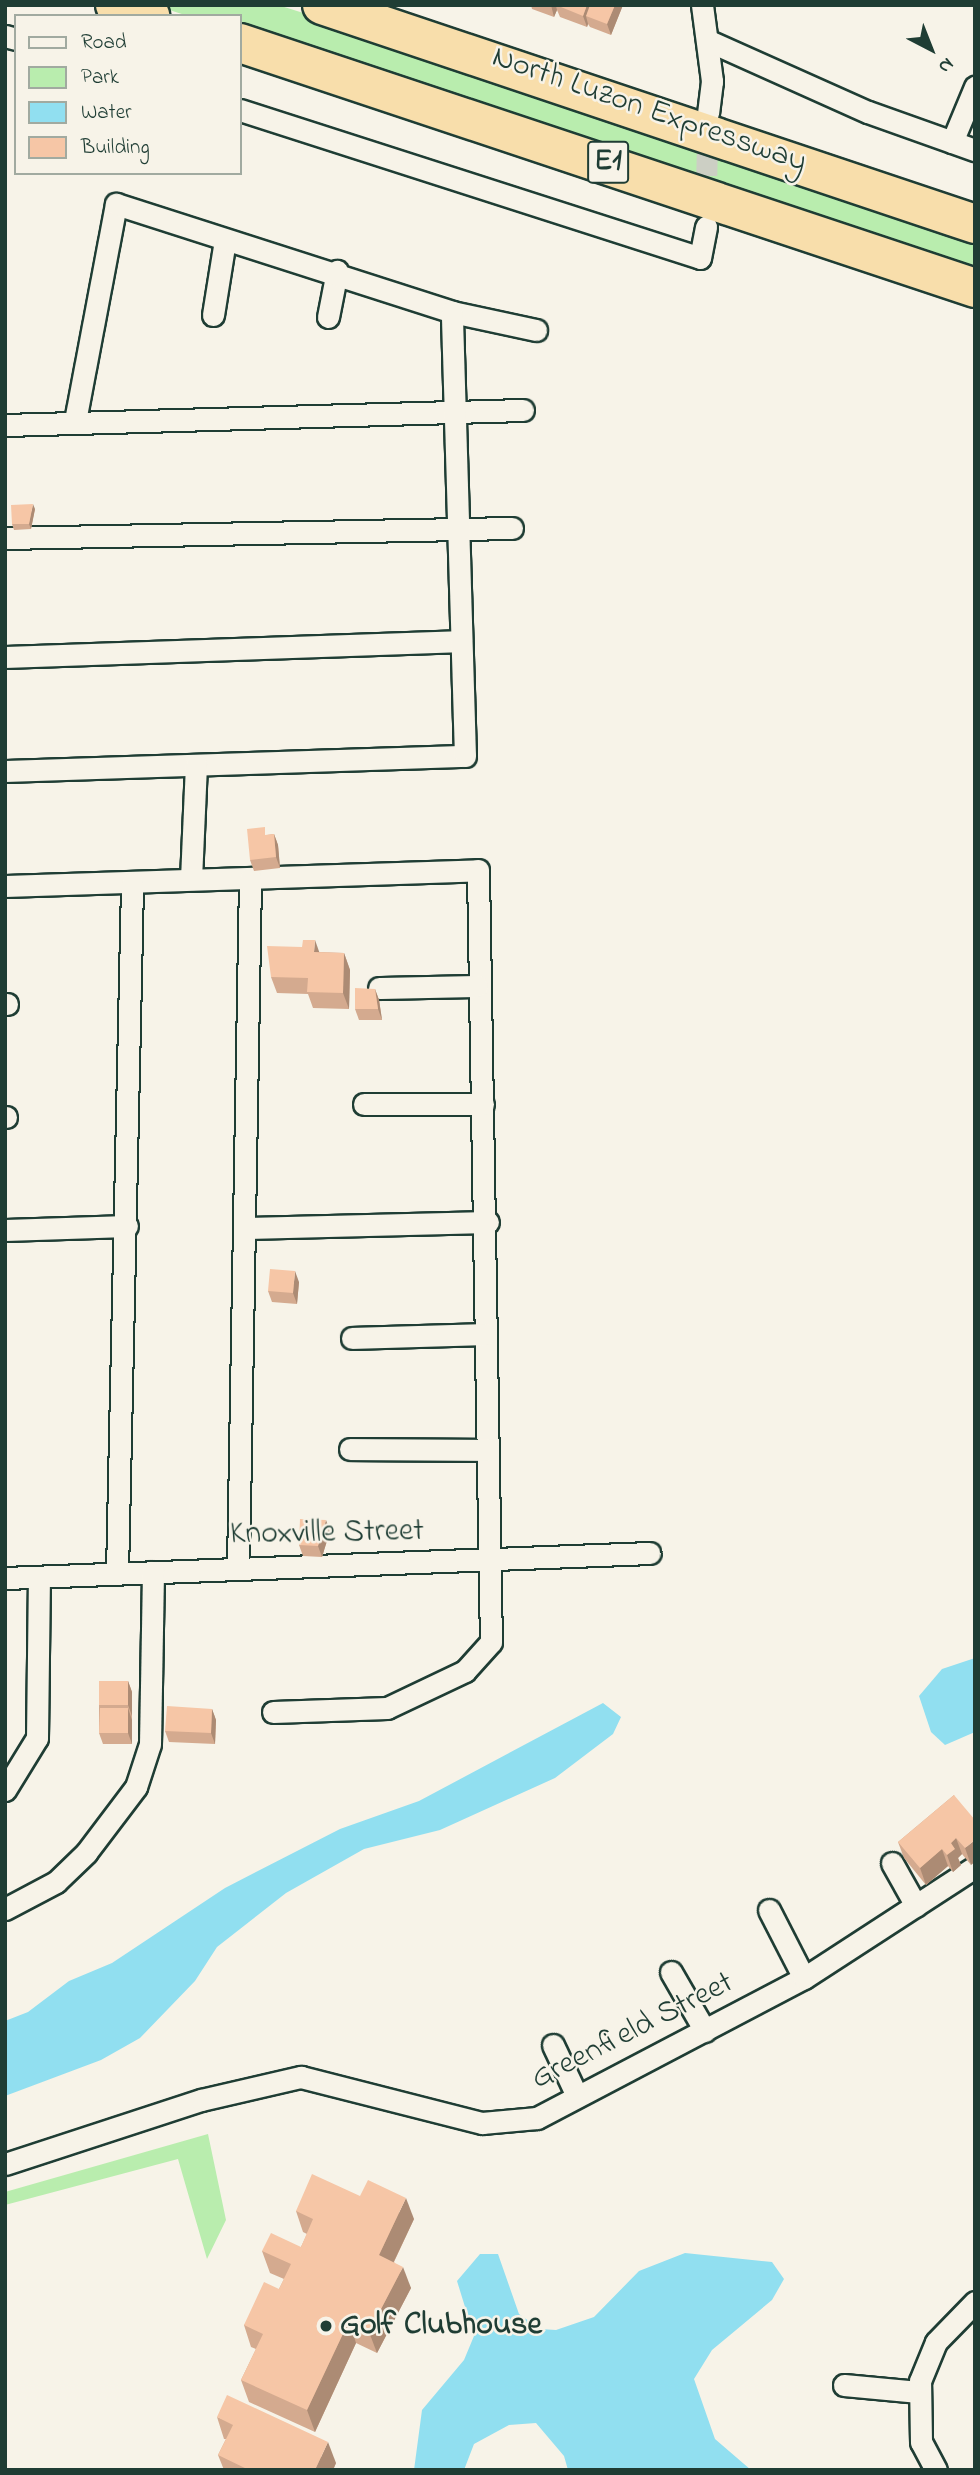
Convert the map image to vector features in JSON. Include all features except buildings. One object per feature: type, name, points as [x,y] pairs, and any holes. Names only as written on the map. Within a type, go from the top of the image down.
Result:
[{"type":"highway","points":[[115,5],[144,14]]},
{"type":"highway","name":"North Luzon Expressway","points":[[322,5],[975,224]]},
{"type":"highway","name":"North Luzon Expressway","points":[[242,44],[975,288]]},
{"type":"street","points":[[701,6],[709,41],[708,113]]},
{"type":"street","points":[[709,41],[975,150]]},
{"type":"street","points":[[952,142],[975,87]]},
{"type":"street","points":[[242,111],[700,258],[706,228]]},
{"type":"street","points":[[75,421],[116,205],[225,240],[337,271],[453,312],[536,330]]},
{"type":"street","points":[[213,316],[225,240]]},
{"type":"street","points":[[328,317],[337,271]]},
{"type":"street","points":[[5,771],[465,756],[461,529],[453,312]]},
{"type":"street","points":[[5,425],[523,410]]},
{"type":"street","points":[[5,538],[512,528]]},
{"type":"street","points":[[5,657],[461,641]]},
{"type":"street","points":[[191,879],[196,765]]},
{"type":"street","points":[[5,886],[478,870],[477,986],[488,1222],[485,1334],[494,1562],[491,1642],[480,1660],[387,1708],[273,1712]]},
{"type":"street","points":[[238,1567],[247,1227],[250,878]]},
{"type":"street","points":[[117,1573],[127,1226],[132,883]]},
{"type":"street","points":[[379,988],[477,986]]},
{"type":"street","points":[[364,1104],[482,1104]]},
{"type":"street","points":[[247,1227],[488,1222]]},
{"type":"street","points":[[5,1230],[127,1226]]},
{"type":"street","points":[[352,1338],[485,1334]]},
{"type":"street","points":[[350,1449],[488,1450]]},
{"type":"street","name":"Knoxville Street","points":[[5,1578],[238,1567],[494,1562],[650,1553]]},
{"type":"street","points":[[5,1909],[56,1882],[86,1853],[136,1787],[150,1744],[153,1572]]},
{"type":"street","points":[[5,1790],[37,1738],[39,1578]]},
{"type":"street","points":[[892,1863],[916,1906]]},
{"type":"street","name":"Greenfield Street","points":[[5,2164],[201,2100],[301,2077],[482,2123],[537,2118],[804,1978],[975,1867]]},
{"type":"street","points":[[769,1910],[804,1978]]},
{"type":"street","points":[[671,1972],[705,2031]]},
{"type":"street","points":[[553,2045],[577,2096]]},
{"type":"street","points":[[936,2470],[921,2442],[919,2392],[936,2342],[975,2302]]},
{"type":"street","points":[[844,2385],[919,2392]]},
{"type":"green space","points":[[154,5],[278,5],[538,87],[975,236],[975,276],[242,33],[242,14],[182,14]]},
{"type":"green space","points":[[208,2134],[226,2220],[207,2259],[178,2159],[5,2205],[5,2192]]},
{"type":"water","points":[[975,1658],[975,1732],[945,1745],[931,1732],[919,1696],[942,1669]]},
{"type":"water","points":[[603,1703],[621,1717],[613,1734],[555,1778],[440,1830],[364,1849],[286,1893],[217,1947],[195,1981],[140,2038],[101,2060],[5,2096],[5,2021],[28,2012],[69,1981],[112,1963],[225,1888],[340,1829],[419,1801]]},
{"type":"water","points":[[685,2253],[772,2262],[784,2279],[772,2300],[712,2350],[694,2379],[715,2439],[751,2470],[568,2470],[564,2456],[536,2423],[509,2425],[474,2444],[464,2470],[414,2470],[422,2410],[464,2360],[474,2336],[457,2281],[480,2254],[498,2254],[519,2314],[540,2329],[556,2330],[594,2317],[639,2271]]},
{"type":"tunnel","points":[[706,206],[708,126]]},
{"type":"place","name":"Golf Clubhouse","points":[[326,2326]]}]
